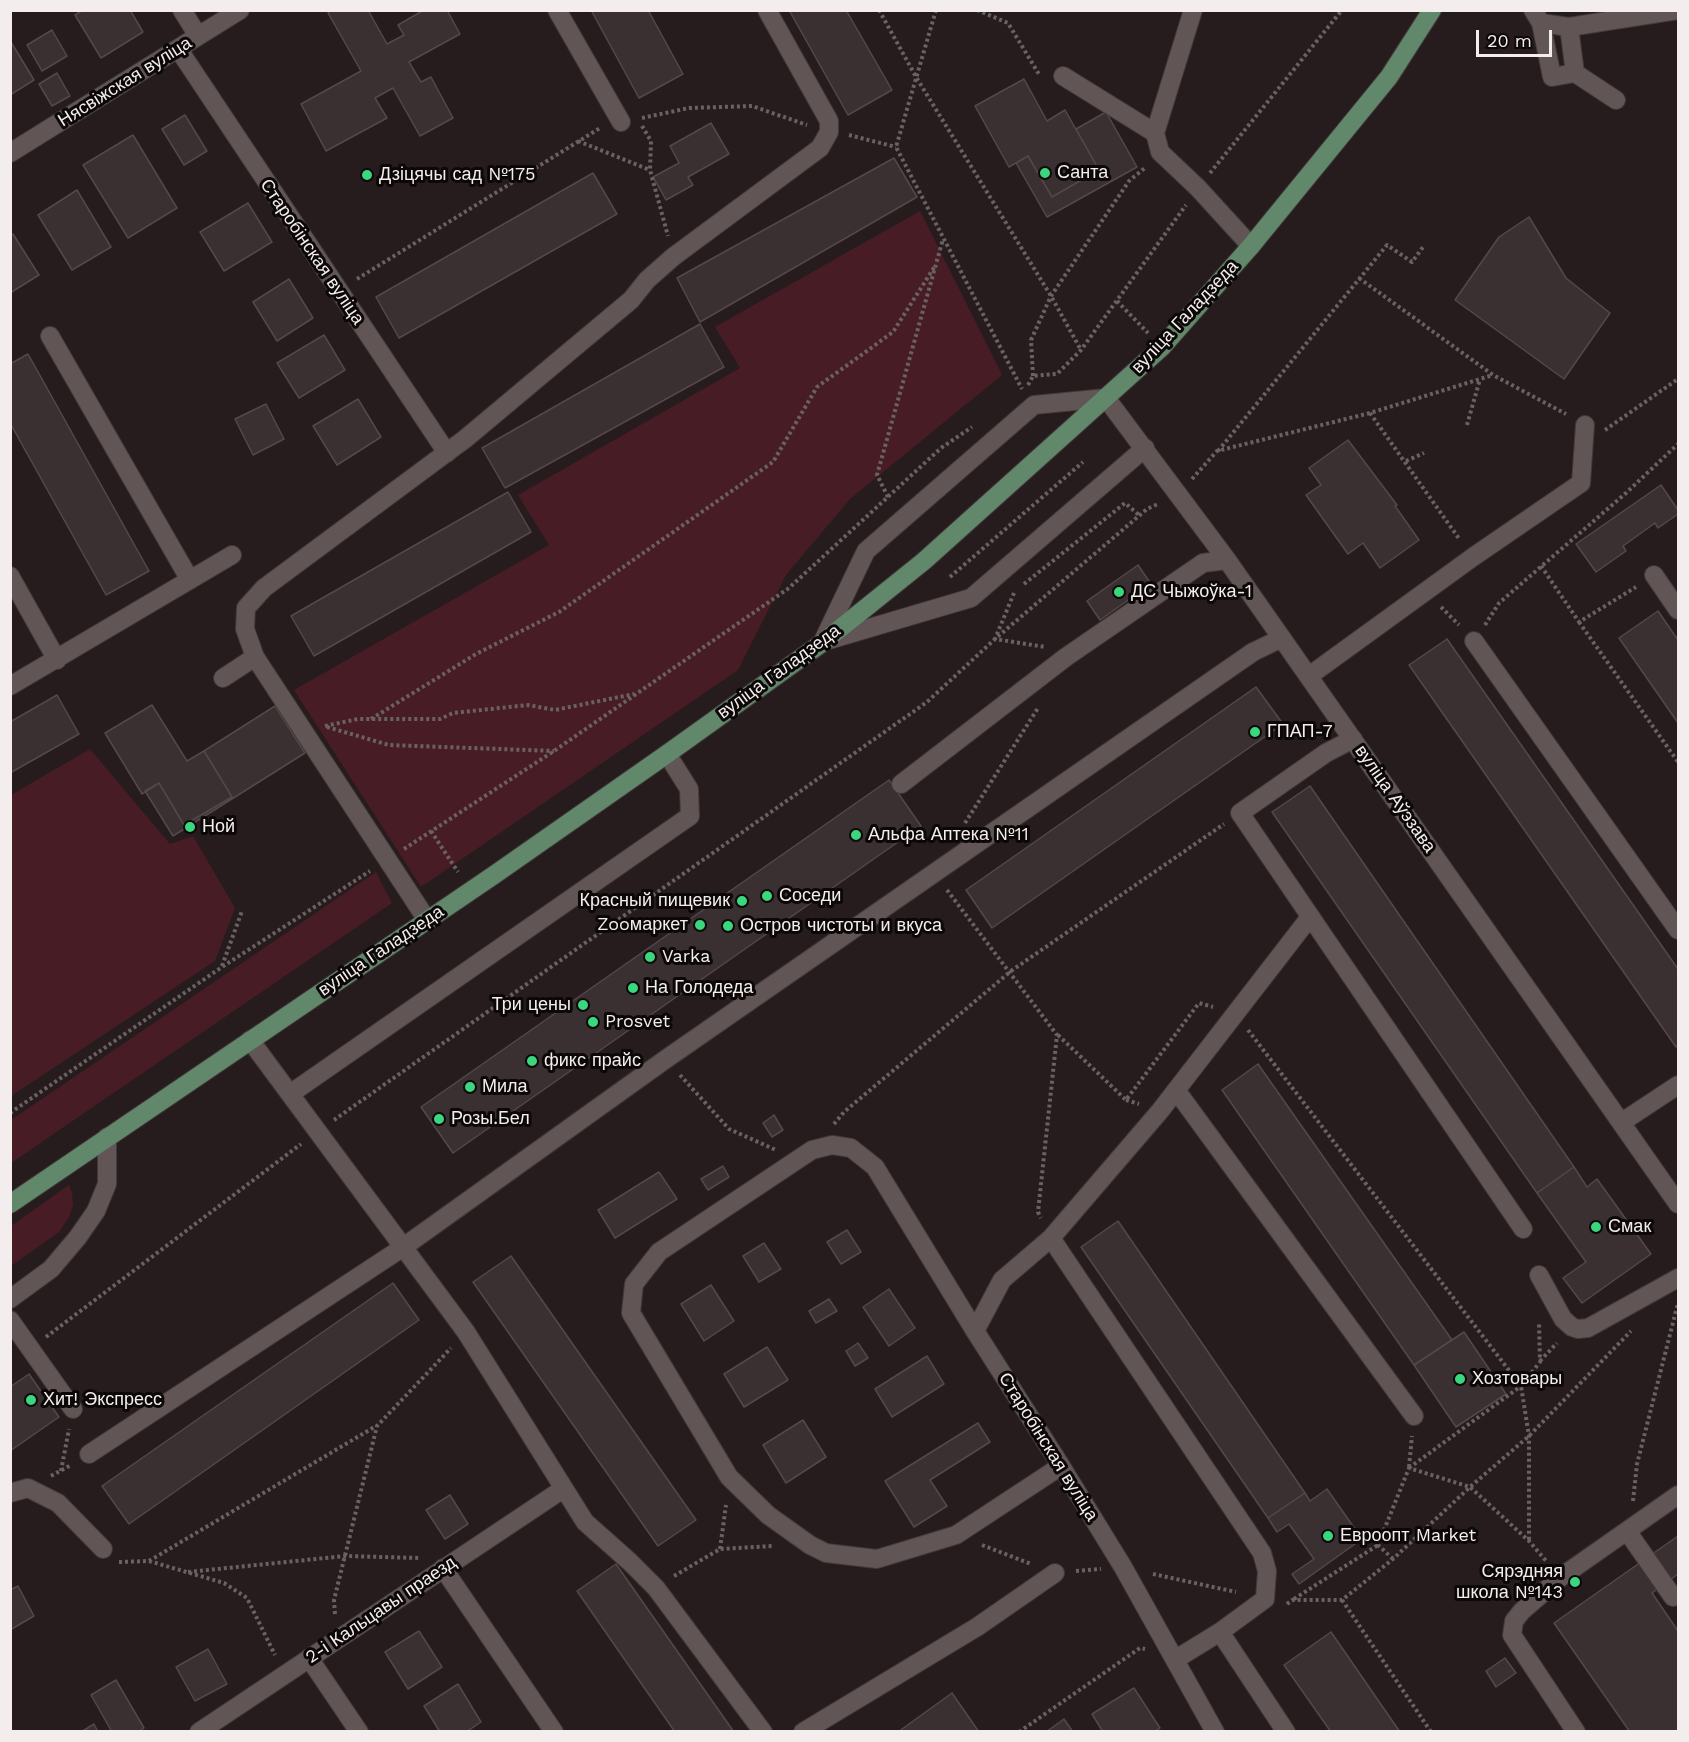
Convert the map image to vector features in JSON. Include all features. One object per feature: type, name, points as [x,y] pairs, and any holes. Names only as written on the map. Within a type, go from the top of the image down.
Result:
[{"type":"main road","name":"вуліца Галадзеда","points":[[10,1204],[667,754],[822,642],[924,561],[1162,347],[1251,246],[1389,77],[1432,10]]},
{"type":"street","points":[[182,10],[198,36]]},
{"type":"street","name":"Нясвіжская вуліца","points":[[10,153],[240,10]]},
{"type":"street","points":[[557,10],[621,122]]},
{"type":"street","points":[[426,920],[255,657],[245,629],[246,608],[264,588],[447,453],[624,306],[647,280],[674,257],[820,148],[829,132],[829,122],[767,10]]},
{"type":"street","points":[[1193,10],[1155,133],[1160,152],[1198,188],[1251,246]]},
{"type":"street","points":[[1537,17],[1569,27],[1678,10]]},
{"type":"street","points":[[1537,17],[1551,77],[1575,73],[1616,100]]},
{"type":"street","points":[[1569,27],[1575,73]]},
{"type":"street","name":"Старобінская вуліца","points":[[179,50],[447,453]]},
{"type":"street","points":[[1063,76],[1155,133]]},
{"type":"street","points":[[50,336],[190,580]]},
{"type":"street","points":[[822,642],[866,551],[1034,405],[1106,398]]},
{"type":"street","name":"вуліца Аўэзава","points":[[1106,398],[1227,560],[1678,1204]]},
{"type":"street","points":[[1309,676],[1581,483],[1585,425]]},
{"type":"street","points":[[822,642],[971,598],[1145,448]]},
{"type":"street","points":[[10,686],[232,555]]},
{"type":"street","points":[[901,784],[1073,652],[1203,563],[1227,560]]},
{"type":"street","points":[[10,576],[57,660]]},
{"type":"street","points":[[1654,576],[1678,610]]},
{"type":"street","points":[[89,1454],[402,1248],[666,1059],[934,873],[1253,652],[1282,638]]},
{"type":"street","points":[[1474,641],[1678,930]]},
{"type":"street","points":[[223,678],[255,657]]},
{"type":"street","points":[[1353,739],[1326,753],[1240,813],[1523,1229]]},
{"type":"street","points":[[290,1094],[690,816],[689,789],[667,754]]},
{"type":"street","points":[[975,1331],[1002,1280],[1051,1238],[1160,1111],[1310,917]]},
{"type":"street","points":[[250,1040],[466,1332],[585,1522],[656,1588],[763,1731]]},
{"type":"street","points":[[1622,1122],[1678,1085]]},
{"type":"street","points":[[1176,1090],[1414,1416]]},
{"type":"street","points":[[10,1299],[51,1269],[78,1237],[96,1210],[107,1184],[107,1137]]},
{"type":"street","name":"Старобінская вуліца","points":[[805,1155],[832,1144],[851,1148],[875,1167],[1123,1567],[1215,1731]]},
{"type":"street","points":[[805,1155],[659,1252],[634,1284],[631,1313],[729,1477],[768,1515],[810,1545],[826,1553],[877,1559],[956,1535],[1061,1466]]},
{"type":"street","points":[[1051,1238],[1262,1553],[1267,1571],[1265,1599],[1221,1632],[1176,1659]]},
{"type":"street","points":[[1539,1275],[1563,1319],[1578,1329],[1588,1328],[1678,1278]]},
{"type":"street","points":[[10,1320],[73,1409]]},
{"type":"street","points":[[10,1493],[28,1488],[58,1503],[103,1550]]},
{"type":"street","name":"2-і Кальцавы праезд","points":[[199,1731],[563,1489]]},
{"type":"street","points":[[1576,1731],[1512,1635],[1514,1621],[1522,1611],[1561,1577],[1678,1495]]},
{"type":"street","points":[[1634,1526],[1672,1597]]},
{"type":"street","points":[[443,1568],[554,1731]]},
{"type":"street","points":[[803,1731],[977,1627],[1055,1573]]},
{"type":"street","points":[[1221,1632],[1286,1731]]},
{"type":"street","points":[[309,1658],[358,1731]]},
{"type":"path","points":[[879,10],[916,77],[1051,296],[1081,350]]},
{"type":"path","points":[[936,10],[896,147],[1024,392]]},
{"type":"path","points":[[977,10],[1008,23],[1045,83],[1063,76]]},
{"type":"path","points":[[674,257],[650,170],[651,141],[638,118],[689,108],[752,106],[829,132],[896,147]]},
{"type":"path","points":[[338,291],[578,141],[606,125],[621,122]]},
{"type":"path","points":[[578,141],[650,170]]},
{"type":"path","points":[[1033,376],[1031,339],[1051,296],[1129,181],[1150,164],[1160,152]]},
{"type":"path","points":[[888,497],[877,475],[944,238]]},
{"type":"path","points":[[31,1349],[318,1132],[919,709],[995,639],[1139,515],[1179,494],[1387,245],[1412,262],[1424,247]]},
{"type":"path","points":[[370,719],[476,654],[559,612],[773,462],[817,387],[894,332],[935,266]]},
{"type":"path","points":[[1359,278],[1493,375],[1585,425]]},
{"type":"path","points":[[1117,301],[1148,333]]},
{"type":"path","points":[[1217,451],[1370,413],[1493,375]]},
{"type":"path","points":[[1467,425],[1480,379]]},
{"type":"path","points":[[1584,445],[1678,379]]},
{"type":"path","points":[[1370,413],[1473,558]]},
{"type":"path","points":[[10,1113],[222,967],[554,751],[789,588],[941,448],[978,423]]},
{"type":"path","points":[[1426,592],[1474,641],[1499,603],[1626,493],[1678,444]]},
{"type":"path","points":[[1406,461],[1424,453]]},
{"type":"path","points":[[950,577],[1083,462]]},
{"type":"path","points":[[995,639],[1013,594],[1125,503],[1139,515]]},
{"type":"path","points":[[1541,566],[1678,762]]},
{"type":"path","points":[[1579,622],[1654,576]]},
{"type":"path","points":[[995,639],[1073,652]]},
{"type":"path","points":[[554,751],[389,745],[323,726],[358,719],[440,719],[453,713],[528,705],[555,710],[637,693]]},
{"type":"path","points":[[959,833],[1041,702]]},
{"type":"path","points":[[666,1059],[729,1129],[805,1155],[844,1112],[1011,972],[1240,813]]},
{"type":"path","points":[[431,831],[458,872]]},
{"type":"path","points":[[934,873],[1057,1035],[1126,1100],[1199,1003],[1235,1014],[1521,1386],[1529,1436],[1529,1541]]},
{"type":"path","points":[[222,967],[242,911]]},
{"type":"path","points":[[1051,1238],[1038,1212],[1057,1035]]},
{"type":"path","points":[[1634,1526],[1632,1507],[1637,1464],[1678,1303]]},
{"type":"path","points":[[1409,1468],[1521,1386],[1540,1362],[1539,1318]]},
{"type":"path","points":[[1292,1600],[1342,1600],[1393,1559],[1529,1436],[1637,1325]]},
{"type":"path","points":[[149,1561],[377,1426],[466,1332]]},
{"type":"path","points":[[61,1472],[73,1409]]},
{"type":"path","points":[[1283,1606],[1378,1545],[1409,1468],[1414,1416]]},
{"type":"path","points":[[338,1638],[334,1600],[377,1426]]},
{"type":"path","points":[[1409,1468],[1470,1487],[1529,1541],[1561,1577]]},
{"type":"path","points":[[720,1549],[729,1477]]},
{"type":"path","points":[[684,1569],[720,1549],[810,1545]]},
{"type":"path","points":[[1378,1545],[1393,1559]]},
{"type":"path","points":[[103,1550],[116,1563],[149,1561],[224,1583],[248,1598],[284,1675]]},
{"type":"path","points":[[188,1572],[345,1556],[436,1559],[443,1568]]},
{"type":"path","points":[[1342,1600],[1431,1731]]},
{"type":"path","points":[[1019,1731],[1140,1648],[1176,1659]]},
{"type":"shaded area","points":[[920,211],[1002,375],[850,499],[786,575],[738,670],[421,887],[294,690],[549,545],[518,495],[740,368],[715,327]]},
{"type":"shaded area","points":[[90,749],[170,844],[193,836],[235,908],[215,961],[11,1096],[11,795]]},
{"type":"shaded area","points":[[376,872],[392,903],[11,1163],[11,1120]]},
{"type":"shaded area","points":[[69,1185],[73,1205],[69,1217],[59,1232],[11,1266],[11,1226]]},
{"type":"building","points":[[83,10],[130,10],[143,32],[101,58],[75,15]]},
{"type":"building","points":[[332,10],[368,10],[387,44],[404,35],[398,25],[424,10],[447,10],[460,34],[409,62],[421,82],[431,77],[453,118],[420,136],[393,88],[375,98],[387,118],[326,151],[301,104],[361,71],[328,13]]},
{"type":"building","points":[[591,10],[648,10],[683,74],[639,98]]},
{"type":"building","points":[[789,10],[846,10],[892,90],[848,115]]},
{"type":"building","points":[[52,30],[67,56],[42,71],[27,45]]},
{"type":"building","points":[[10,42],[34,80],[10,95]]},
{"type":"building","points":[[57,73],[70,96],[52,106],[39,84]]},
{"type":"building","points":[[1024,79],[1047,121],[1065,110],[1099,170],[1052,197],[1028,156],[1009,167],[975,106]]},
{"type":"building","points":[[1106,112],[1137,167],[1047,217],[1016,163],[1028,156],[1052,197],[1099,170],[1076,129]]},
{"type":"building","points":[[185,115],[207,151],[184,165],[162,129]]},
{"type":"building","points":[[711,123],[729,154],[688,177],[693,185],[666,200],[653,177],[679,163],[670,146]]},
{"type":"building","points":[[133,135],[177,208],[128,238],[83,165]]},
{"type":"building","points":[[894,158],[917,197],[700,322],[677,278]]},
{"type":"building","points":[[593,173],[617,214],[399,338],[376,297]]},
{"type":"building","points":[[77,190],[111,247],[72,270],[38,215]]},
{"type":"building","points":[[248,203],[272,242],[224,271],[200,232]]},
{"type":"building","points":[[1529,217],[1566,278],[1610,313],[1564,379],[1455,300],[1499,237]]},
{"type":"building","points":[[13,234],[39,275],[10,293],[10,236]]},
{"type":"building","points":[[289,279],[313,318],[277,341],[253,302]]},
{"type":"building","points":[[700,324],[724,367],[505,488],[482,448]]},
{"type":"building","points":[[324,335],[345,370],[299,398],[277,363]]},
{"type":"building","points":[[28,354],[149,571],[106,595],[10,423],[10,364]]},
{"type":"building","points":[[358,399],[381,437],[337,465],[313,426]]},
{"type":"building","points":[[266,404],[284,439],[253,455],[235,419]]},
{"type":"building","points":[[1348,440],[1397,505],[1395,506],[1419,540],[1380,568],[1363,543],[1348,554],[1306,495],[1321,485],[1309,468]]},
{"type":"building","points":[[1661,485],[1678,510],[1678,514],[1658,528],[1655,523],[1623,546],[1626,551],[1596,572],[1576,544]]},
{"type":"building","points":[[508,492],[531,532],[314,656],[291,616]]},
{"type":"building","name":"ДС Чыжоўка-1","points":[[1138,565],[1151,584],[1100,620],[1087,601]]},
{"type":"building","points":[[1658,611],[1678,640],[1678,723],[1619,638]]},
{"type":"building","points":[[1447,639],[1678,969],[1678,1045],[1676,1047],[1409,665]]},
{"type":"building","points":[[1256,687],[1283,724],[992,928],[966,890]]},
{"type":"building","points":[[57,695],[79,734],[10,773],[10,722]]},
{"type":"building","points":[[152,705],[187,761],[204,751],[232,797],[184,825],[159,783],[142,794],[105,733]]},
{"type":"building","points":[[275,706],[305,753],[173,836],[145,791],[159,783],[184,825],[232,797],[204,751]]},
{"type":"building","points":[[889,780],[921,826],[453,1153],[421,1107]]},
{"type":"building","points":[[1310,786],[1574,1167],[1537,1193],[1272,812]]},
{"type":"building","points":[[1258,1064],[1452,1340],[1414,1365],[1222,1090]]},
{"type":"building","points":[[774,1115],[783,1130],[772,1137],[763,1123]]},
{"type":"building","points":[[723,1166],[729,1177],[708,1190],[701,1179]]},
{"type":"building","name":"Смак","points":[[1574,1167],[1587,1187],[1597,1179],[1651,1254],[1582,1303],[1563,1278],[1586,1262],[1537,1193]]},
{"type":"building","points":[[659,1172],[677,1199],[615,1238],[598,1210]]},
{"type":"building","points":[[1118,1221],[1305,1493],[1268,1518],[1081,1247]]},
{"type":"building","points":[[847,1230],[861,1252],[841,1264],[827,1242]]},
{"type":"building","points":[[764,1243],[781,1269],[759,1282],[743,1256]]},
{"type":"building","points":[[511,1256],[696,1520],[658,1546],[473,1282]]},
{"type":"building","points":[[393,1283],[419,1320],[129,1524],[102,1486]]},
{"type":"building","points":[[711,1285],[734,1321],[704,1341],[681,1304]]},
{"type":"building","points":[[889,1289],[915,1328],[889,1346],[863,1307]]},
{"type":"building","points":[[829,1299],[837,1311],[816,1323],[809,1311]]},
{"type":"building","name":"Хозтовары","points":[[1464,1332],[1506,1394],[1456,1427],[1414,1365]]},
{"type":"building","points":[[858,1343],[868,1358],[855,1366],[846,1351]]},
{"type":"building","points":[[767,1347],[788,1380],[744,1407],[724,1374]]},
{"type":"building","points":[[927,1356],[944,1384],[892,1417],[875,1389]]},
{"type":"building","points":[[29,1374],[59,1417],[10,1451],[10,1387]]},
{"type":"building","points":[[803,1420],[826,1457],[786,1483],[763,1445]]},
{"type":"building","points":[[978,1423],[990,1442],[930,1480],[947,1506],[914,1527],[885,1481]]},
{"type":"building","name":"Евроопт Market","points":[[1327,1489],[1362,1539],[1299,1584],[1292,1574],[1314,1559],[1289,1524],[1277,1532],[1268,1518],[1305,1493],[1310,1501]]},
{"type":"building","points":[[450,1495],[468,1524],[445,1539],[426,1510]]},
{"type":"building","points":[[1678,1536],[1678,1574],[1652,1593],[1678,1631],[1678,1731],[1630,1732],[1554,1623]]},
{"type":"building","points":[[616,1564],[734,1732],[675,1732],[577,1591]]},
{"type":"building","points":[[18,1586],[34,1616],[10,1630],[10,1590]]},
{"type":"building","points":[[419,1631],[442,1667],[408,1689],[385,1652]]},
{"type":"building","points":[[1331,1632],[1400,1732],[1331,1732],[1284,1665]]},
{"type":"building","points":[[208,1649],[227,1684],[195,1701],[176,1667]]},
{"type":"building","points":[[1505,1658],[1516,1673],[1496,1687],[1486,1671]]},
{"type":"building","points":[[116,1680],[144,1728],[138,1732],[112,1732],[91,1695]]},
{"type":"building","points":[[458,1684],[481,1722],[466,1732],[440,1732],[424,1706]]},
{"type":"building","points":[[1134,1688],[1160,1728],[1154,1732],[1103,1732],[1092,1714]]},
{"type":"building","points":[[952,1693],[979,1732],[898,1732]]},
{"type":"building","points":[[1064,1719],[1073,1732],[1046,1732]]},
{"type":"building","points":[[94,1724],[98,1732],[81,1732]]},
{"type":"place","name":"Санта","points":[[1045,173]]},
{"type":"place","name":"Дзіцячы сад №175","points":[[367,175]]},
{"type":"place","name":"ДС Чыжоўка-1","points":[[1119,592]]},
{"type":"place","name":"ГПАП-7","points":[[1255,732]]},
{"type":"place","name":"Ной","points":[[190,827]]},
{"type":"place","name":"Альфа Аптека №11","points":[[856,835]]},
{"type":"place","name":"Соседи","points":[[767,896]]},
{"type":"place","name":"Красный пищевик","points":[[742,901]]},
{"type":"place","name":"Zooмаркет","points":[[700,925]]},
{"type":"place","name":"Остров чистоты и вкуса","points":[[728,926]]},
{"type":"place","name":"Varka","points":[[650,957]]},
{"type":"place","name":"На Голодеда","points":[[633,988]]},
{"type":"place","name":"Три цены","points":[[583,1005]]},
{"type":"place","name":"Prosvet","points":[[593,1022]]},
{"type":"place","name":"фикс прайс","points":[[532,1061]]},
{"type":"place","name":"Мила","points":[[470,1087]]},
{"type":"place","name":"Розы.Бел","points":[[439,1119]]},
{"type":"place","name":"Смак","points":[[1596,1227]]},
{"type":"place","name":"Хозтовары","points":[[1460,1379]]},
{"type":"place","name":"Хит! Экспресс","points":[[31,1400]]},
{"type":"place","name":"Евроопт Market","points":[[1328,1536]]},
{"type":"place","name":"Сярэдняя школа №143","points":[[1575,1582]]}]
